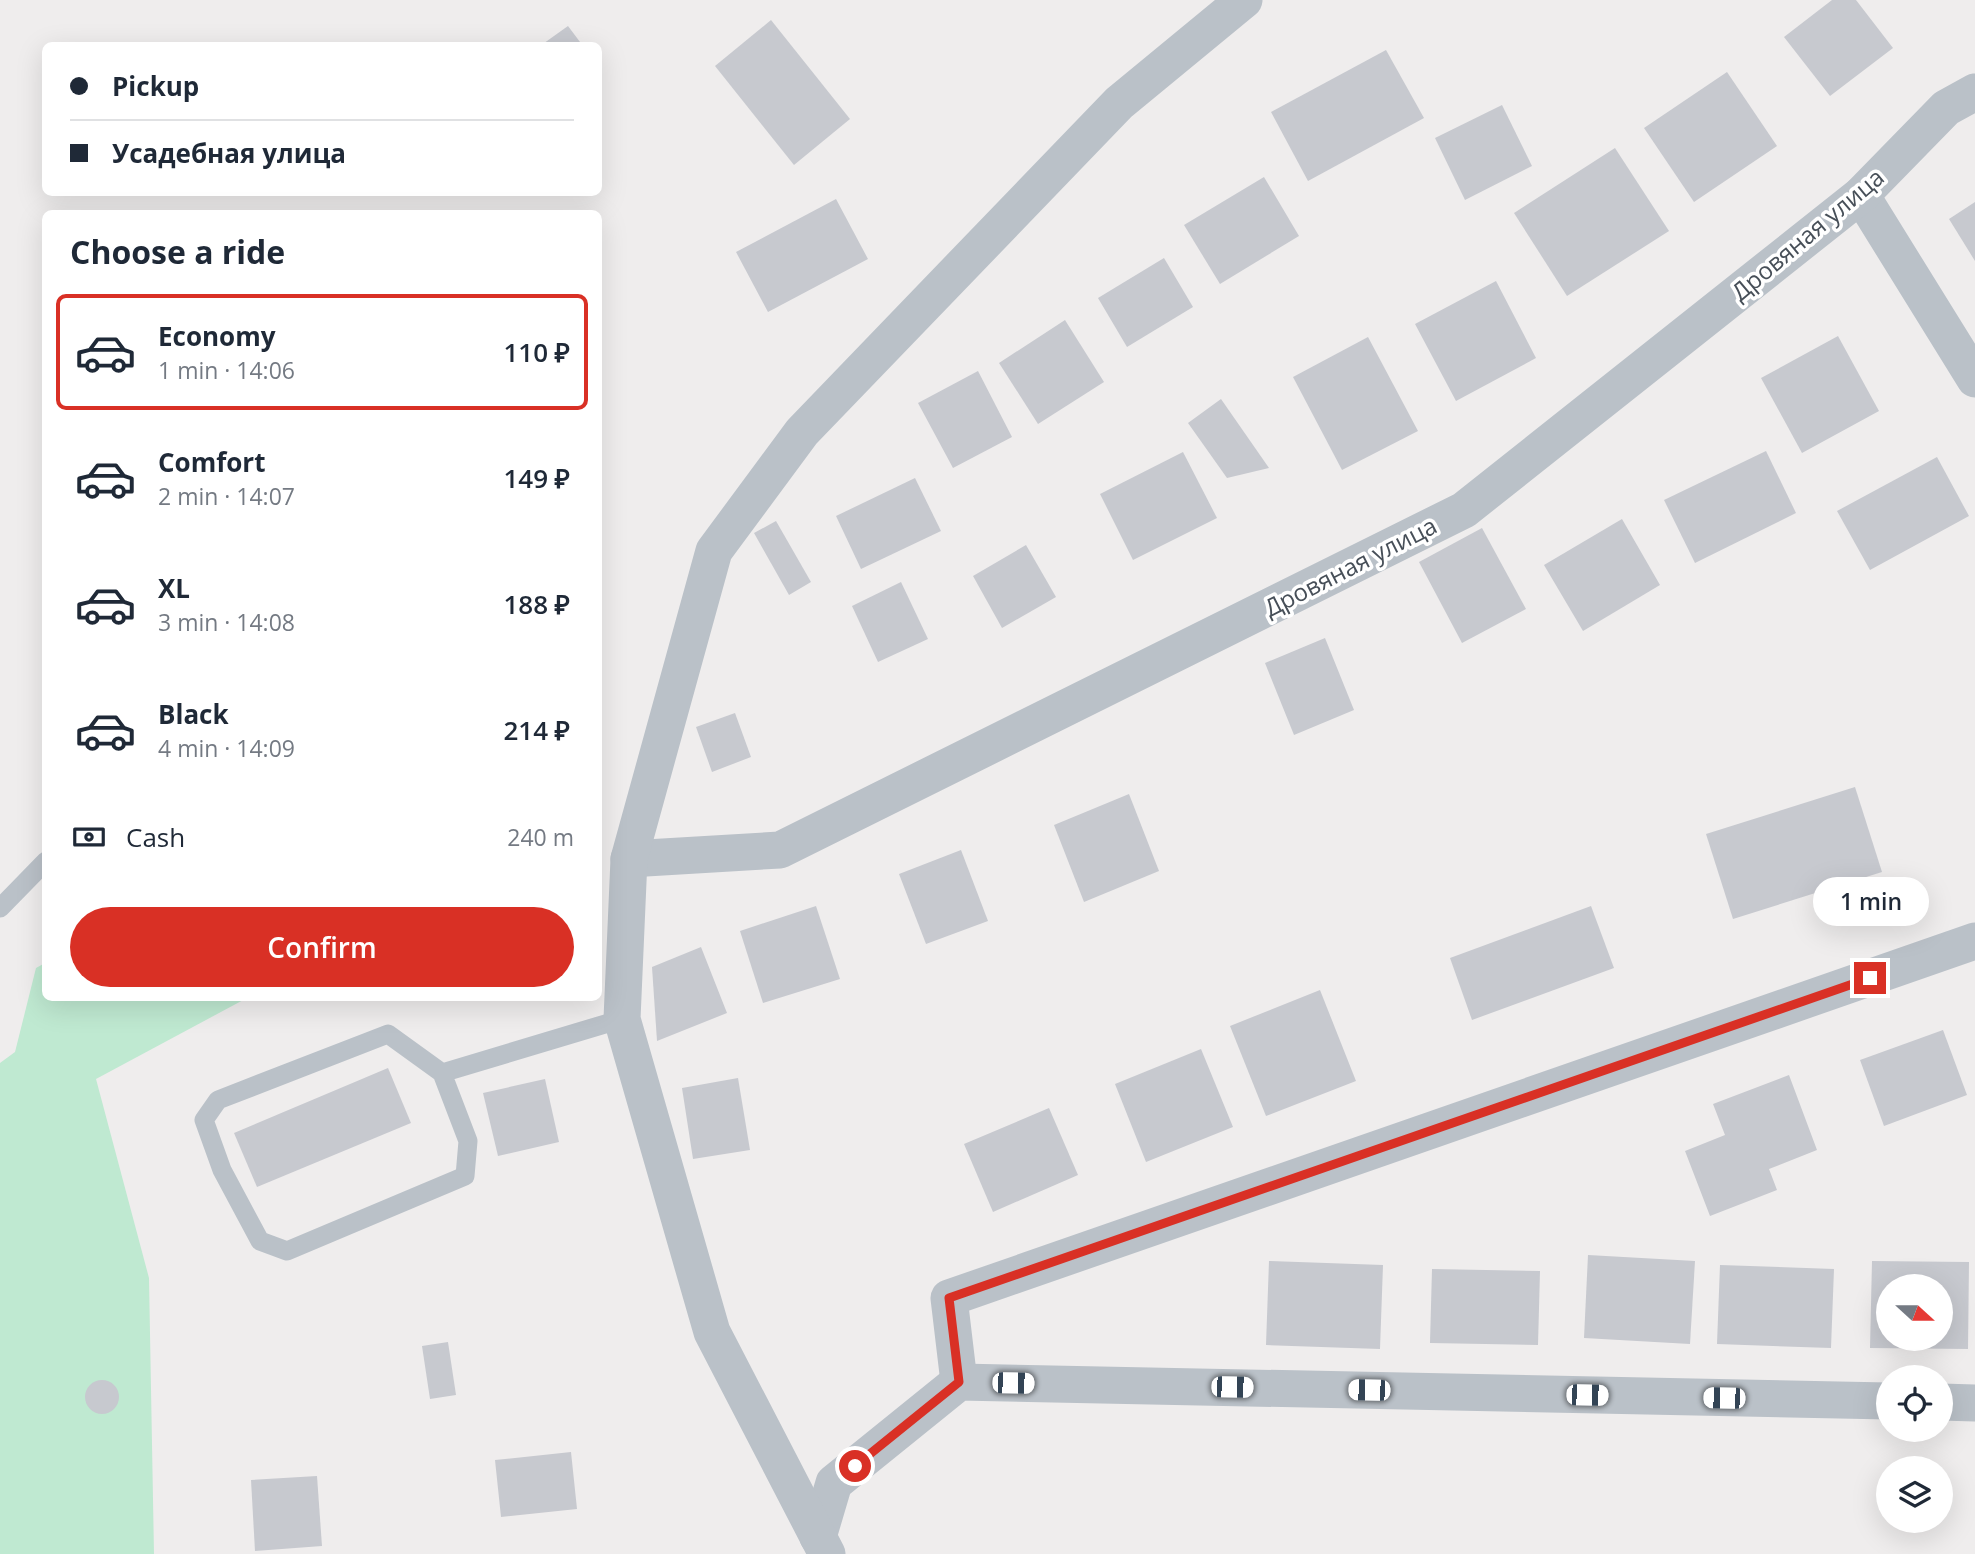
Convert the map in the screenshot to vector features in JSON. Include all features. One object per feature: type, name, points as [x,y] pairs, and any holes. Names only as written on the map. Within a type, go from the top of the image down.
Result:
[{"type":"street","points":[[822,1545],[712,1332],[622,1019],[629,859],[714,551],[802,432],[1119,103],[1244,0]]},
{"type":"street","name":"Дровяная улица","points":[[629,859],[780,850],[1464,510],[1861,195],[1946,108],[1975,92]]},
{"type":"street","points":[[1861,195],[1975,379]]},
{"type":"street","points":[[959,1382],[949,1298],[1975,941]]},
{"type":"street","points":[[822,1545],[834,1483],[959,1382],[1876,1401]]},
{"type":"street","points":[[1953,1402],[1975,1403]]},
{"type":"lane","points":[[0,908],[42,865]]},
{"type":"lane","points":[[442,1073],[622,1019]]},
{"type":"lane","points":[[388,1034],[442,1073],[468,1141],[465,1176],[287,1251],[260,1241],[222,1170],[204,1119],[218,1100],[388,1034]]},
{"type":"green space","points":[[42,965],[42,1001],[241,1001],[96,1079],[149,1278],[154,1554],[0,1554],[0,1063],[15,1052],[36,968]]},
{"type":"building","points":[[1832,0],[1856,0],[1893,48],[1830,96],[1784,37]]},
{"type":"building","points":[[771,20],[850,119],[794,165],[715,66]]},
{"type":"building","points":[[568,26],[580,42],[546,42]]},
{"type":"building","points":[[1386,50],[1424,118],[1308,181],[1271,112]]},
{"type":"building","points":[[1727,72],[1777,146],[1694,202],[1644,128]]},
{"type":"building","points":[[1502,105],[1532,166],[1465,200],[1435,138]]},
{"type":"building","points":[[1615,148],[1669,231],[1567,296],[1514,213]]},
{"type":"building","points":[[1264,177],[1299,236],[1220,284],[1184,225]]},
{"type":"building","points":[[836,199],[868,259],[768,312],[736,252]]},
{"type":"building","points":[[1975,202],[1975,261],[1949,219]]},
{"type":"building","points":[[1164,258],[1193,307],[1127,347],[1098,298]]},
{"type":"building","points":[[1496,281],[1536,358],[1456,401],[1415,324]]},
{"type":"building","points":[[1065,320],[1104,382],[1038,424],[999,363]]},
{"type":"building","points":[[1838,336],[1879,411],[1802,453],[1761,378]]},
{"type":"building","points":[[1368,337],[1418,431],[1342,470],[1293,377]]},
{"type":"building","points":[[978,371],[1012,437],[953,468],[918,403]]},
{"type":"building","points":[[1221,399],[1269,468],[1227,478],[1188,423]]},
{"type":"building","points":[[1766,451],[1796,513],[1695,563],[1664,500]]},
{"type":"building","points":[[1183,452],[1217,518],[1133,560],[1100,494]]},
{"type":"building","points":[[1937,457],[1969,516],[1870,570],[1837,511]]},
{"type":"building","points":[[915,478],[941,531],[861,569],[836,516]]},
{"type":"building","points":[[1622,519],[1660,585],[1583,631],[1544,565]]},
{"type":"building","points":[[776,521],[811,582],[789,595],[754,533]]},
{"type":"building","points":[[1482,528],[1526,609],[1462,643],[1419,562]]},
{"type":"building","points":[[1026,545],[1056,597],[1002,628],[973,576]]},
{"type":"building","points":[[901,582],[928,639],[878,662],[852,606]]},
{"type":"building","points":[[1325,638],[1354,710],[1294,735],[1265,663]]},
{"type":"building","points":[[735,713],[751,757],[712,772],[696,727]]},
{"type":"building","points":[[1855,787],[1882,872],[1733,919],[1706,834]]},
{"type":"building","points":[[1129,794],[1159,871],[1084,902],[1054,825]]},
{"type":"building","points":[[961,850],[988,921],[926,944],[899,874]]},
{"type":"building","points":[[816,906],[840,979],[763,1003],[740,931]]},
{"type":"building","points":[[1591,906],[1614,968],[1472,1020],[1450,958]]},
{"type":"building","points":[[701,947],[727,1013],[657,1041],[652,967]]},
{"type":"building","points":[[1320,990],[1356,1081],[1266,1116],[1230,1026]]},
{"type":"building","points":[[1943,1030],[1967,1095],[1884,1126],[1860,1060]]},
{"type":"building","points":[[1201,1049],[1233,1127],[1146,1162],[1115,1084]]},
{"type":"building","points":[[388,1068],[411,1123],[257,1187],[234,1133]]},
{"type":"building","points":[[1789,1075],[1817,1150],[1769,1169],[1777,1190],[1710,1216],[1685,1151],[1725,1135],[1713,1104]]},
{"type":"building","points":[[738,1078],[750,1150],[693,1159],[682,1088]]},
{"type":"building","points":[[545,1079],[559,1142],[498,1156],[483,1093]]},
{"type":"building","points":[[1049,1108],[1078,1175],[993,1212],[964,1144]]},
{"type":"building","points":[[1588,1255],[1695,1261],[1690,1344],[1584,1338]]},
{"type":"building","points":[[1269,1261],[1383,1265],[1380,1349],[1266,1345]]},
{"type":"building","points":[[1872,1261],[1969,1262],[1968,1349],[1953,1349],[1953,1274],[1876,1274],[1876,1348],[1870,1348]]},
{"type":"building","points":[[1720,1265],[1834,1269],[1831,1348],[1717,1344]]},
{"type":"building","points":[[1432,1269],[1540,1271],[1538,1345],[1430,1343]]},
{"type":"building","points":[[448,1342],[456,1395],[430,1399],[422,1346]]},
{"type":"building","points":[[102,1380],[114,1385],[119,1397],[114,1409],[102,1414],[90,1409],[85,1397],[90,1385]]},
{"type":"building","points":[[571,1452],[577,1509],[501,1517],[495,1460]]},
{"type":"building","points":[[317,1476],[322,1546],[255,1551],[251,1480]]},
{"type":"route","points":[[855,1466],[959,1382],[949,1298],[1870,978]]}]
